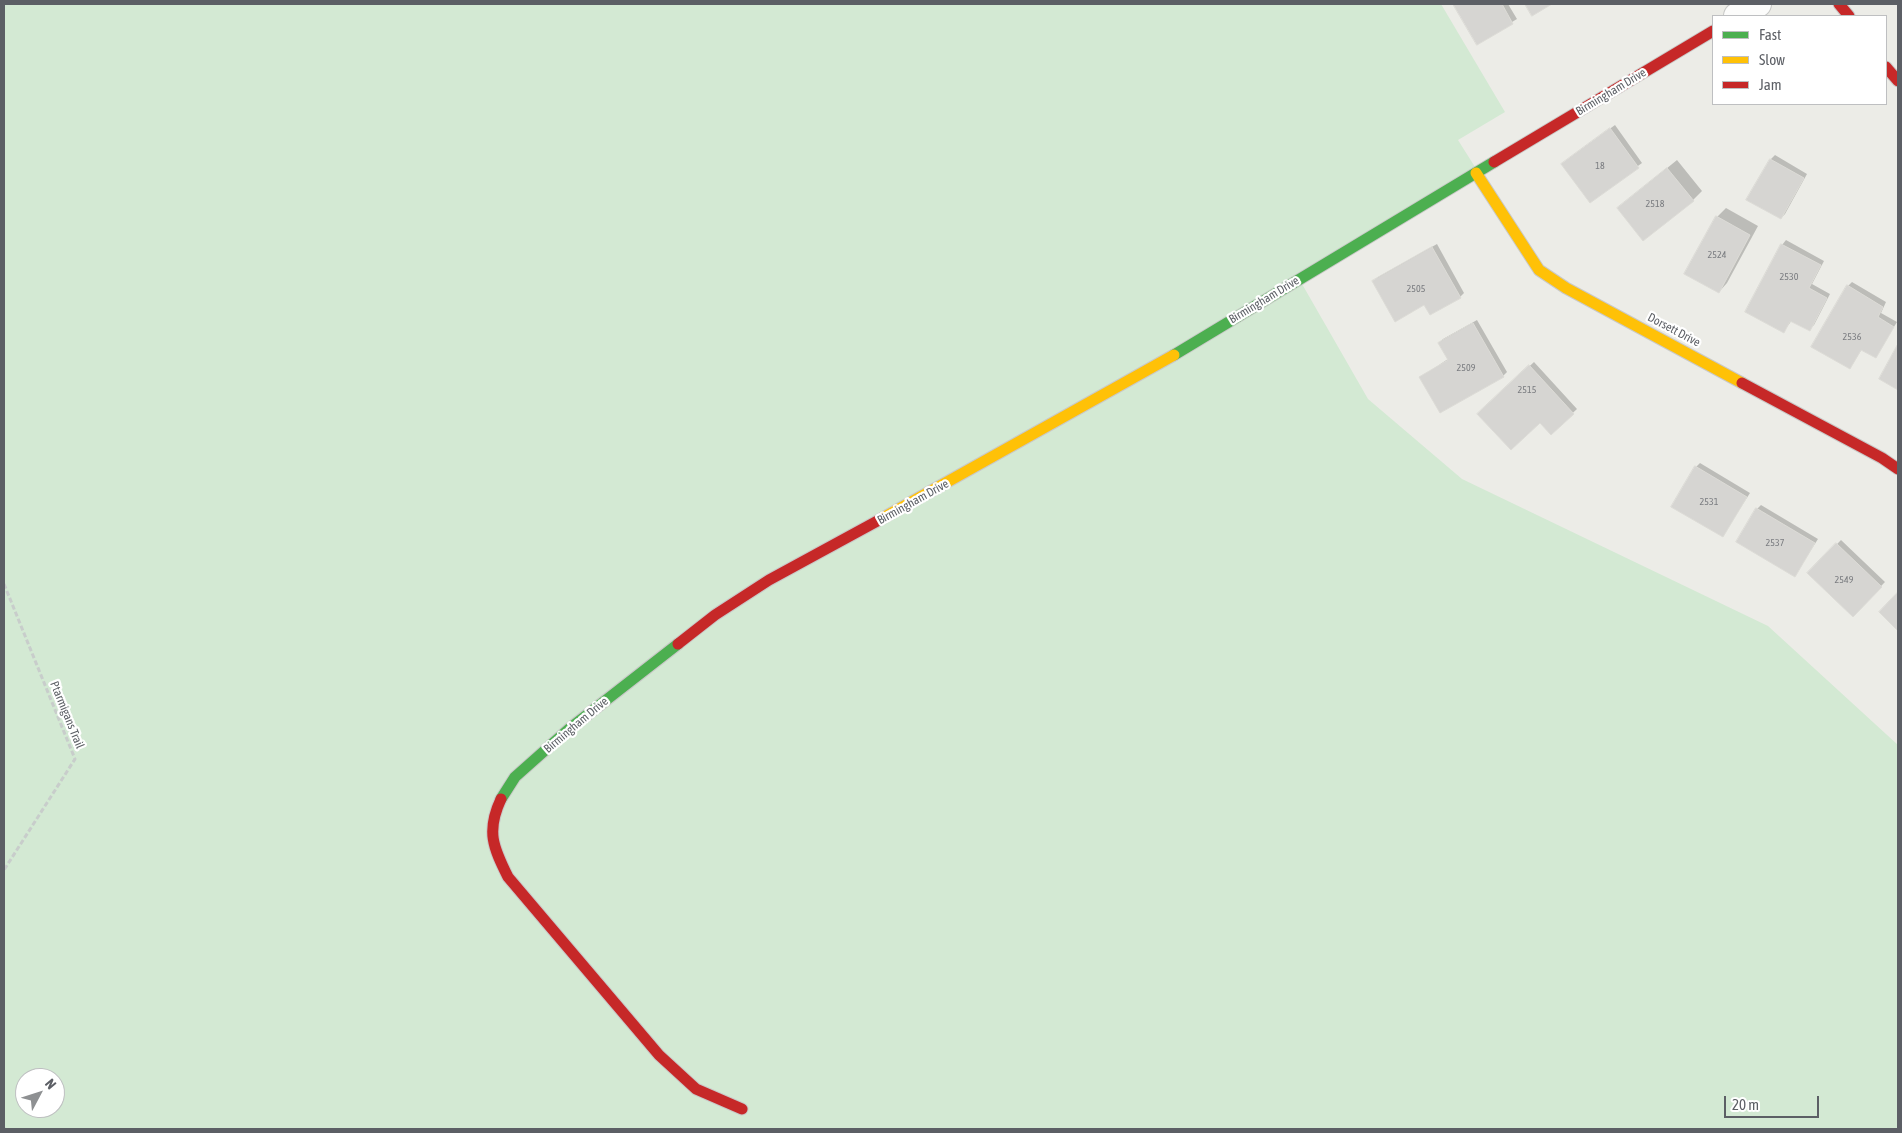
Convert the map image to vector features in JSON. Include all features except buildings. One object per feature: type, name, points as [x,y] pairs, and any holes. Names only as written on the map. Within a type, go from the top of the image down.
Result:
[{"type":"street","points":[[1739,15],[1758,4]]},
{"type":"street","points":[[1840,4],[1848,15]]},
{"type":"street","name":"Birmingham Drive","points":[[742,1109],[696,1089],[659,1055],[508,877],[497,855],[492,835],[493,816],[504,792],[515,777],[569,730],[683,639],[714,615],[769,580],[1160,363],[1712,32]]},
{"type":"street","points":[[1887,68],[1898,81]]},
{"type":"street","name":"Dorsett Drive","points":[[1476,173],[1539,270],[1566,288],[1882,458],[1898,469]]},
{"type":"path","name":"Ptarmigans Trail","points":[[4,584],[75,759],[4,870]]},
{"type":"green space","points":[[4,4],[1441,4],[1505,112],[1458,140],[1475,167],[1298,277],[1368,399],[1462,479],[1768,626],[1898,745],[1898,1129],[4,1129]]},
{"type":"traffic: fast","points":[[1174,355],[1494,162]]},
{"type":"traffic: fast","points":[[501,799],[515,777],[569,729],[678,644]]},
{"type":"traffic: slow","points":[[1476,173],[1539,270],[1566,288],[1742,383]]},
{"type":"traffic: slow","points":[[881,519],[1174,355]]},
{"type":"traffic: jam","points":[[1839,4],[1848,15]]},
{"type":"traffic: jam","points":[[1494,162],[1712,32]]},
{"type":"traffic: jam","points":[[1887,68],[1898,81]]},
{"type":"traffic: jam","points":[[1742,383],[1882,458],[1898,469]]},
{"type":"traffic: jam","points":[[678,644],[715,615],[769,580],[881,519]]},
{"type":"traffic: jam","points":[[501,799],[496,810],[493,839],[498,857],[508,877],[659,1055],[696,1089],[742,1109]]}]
